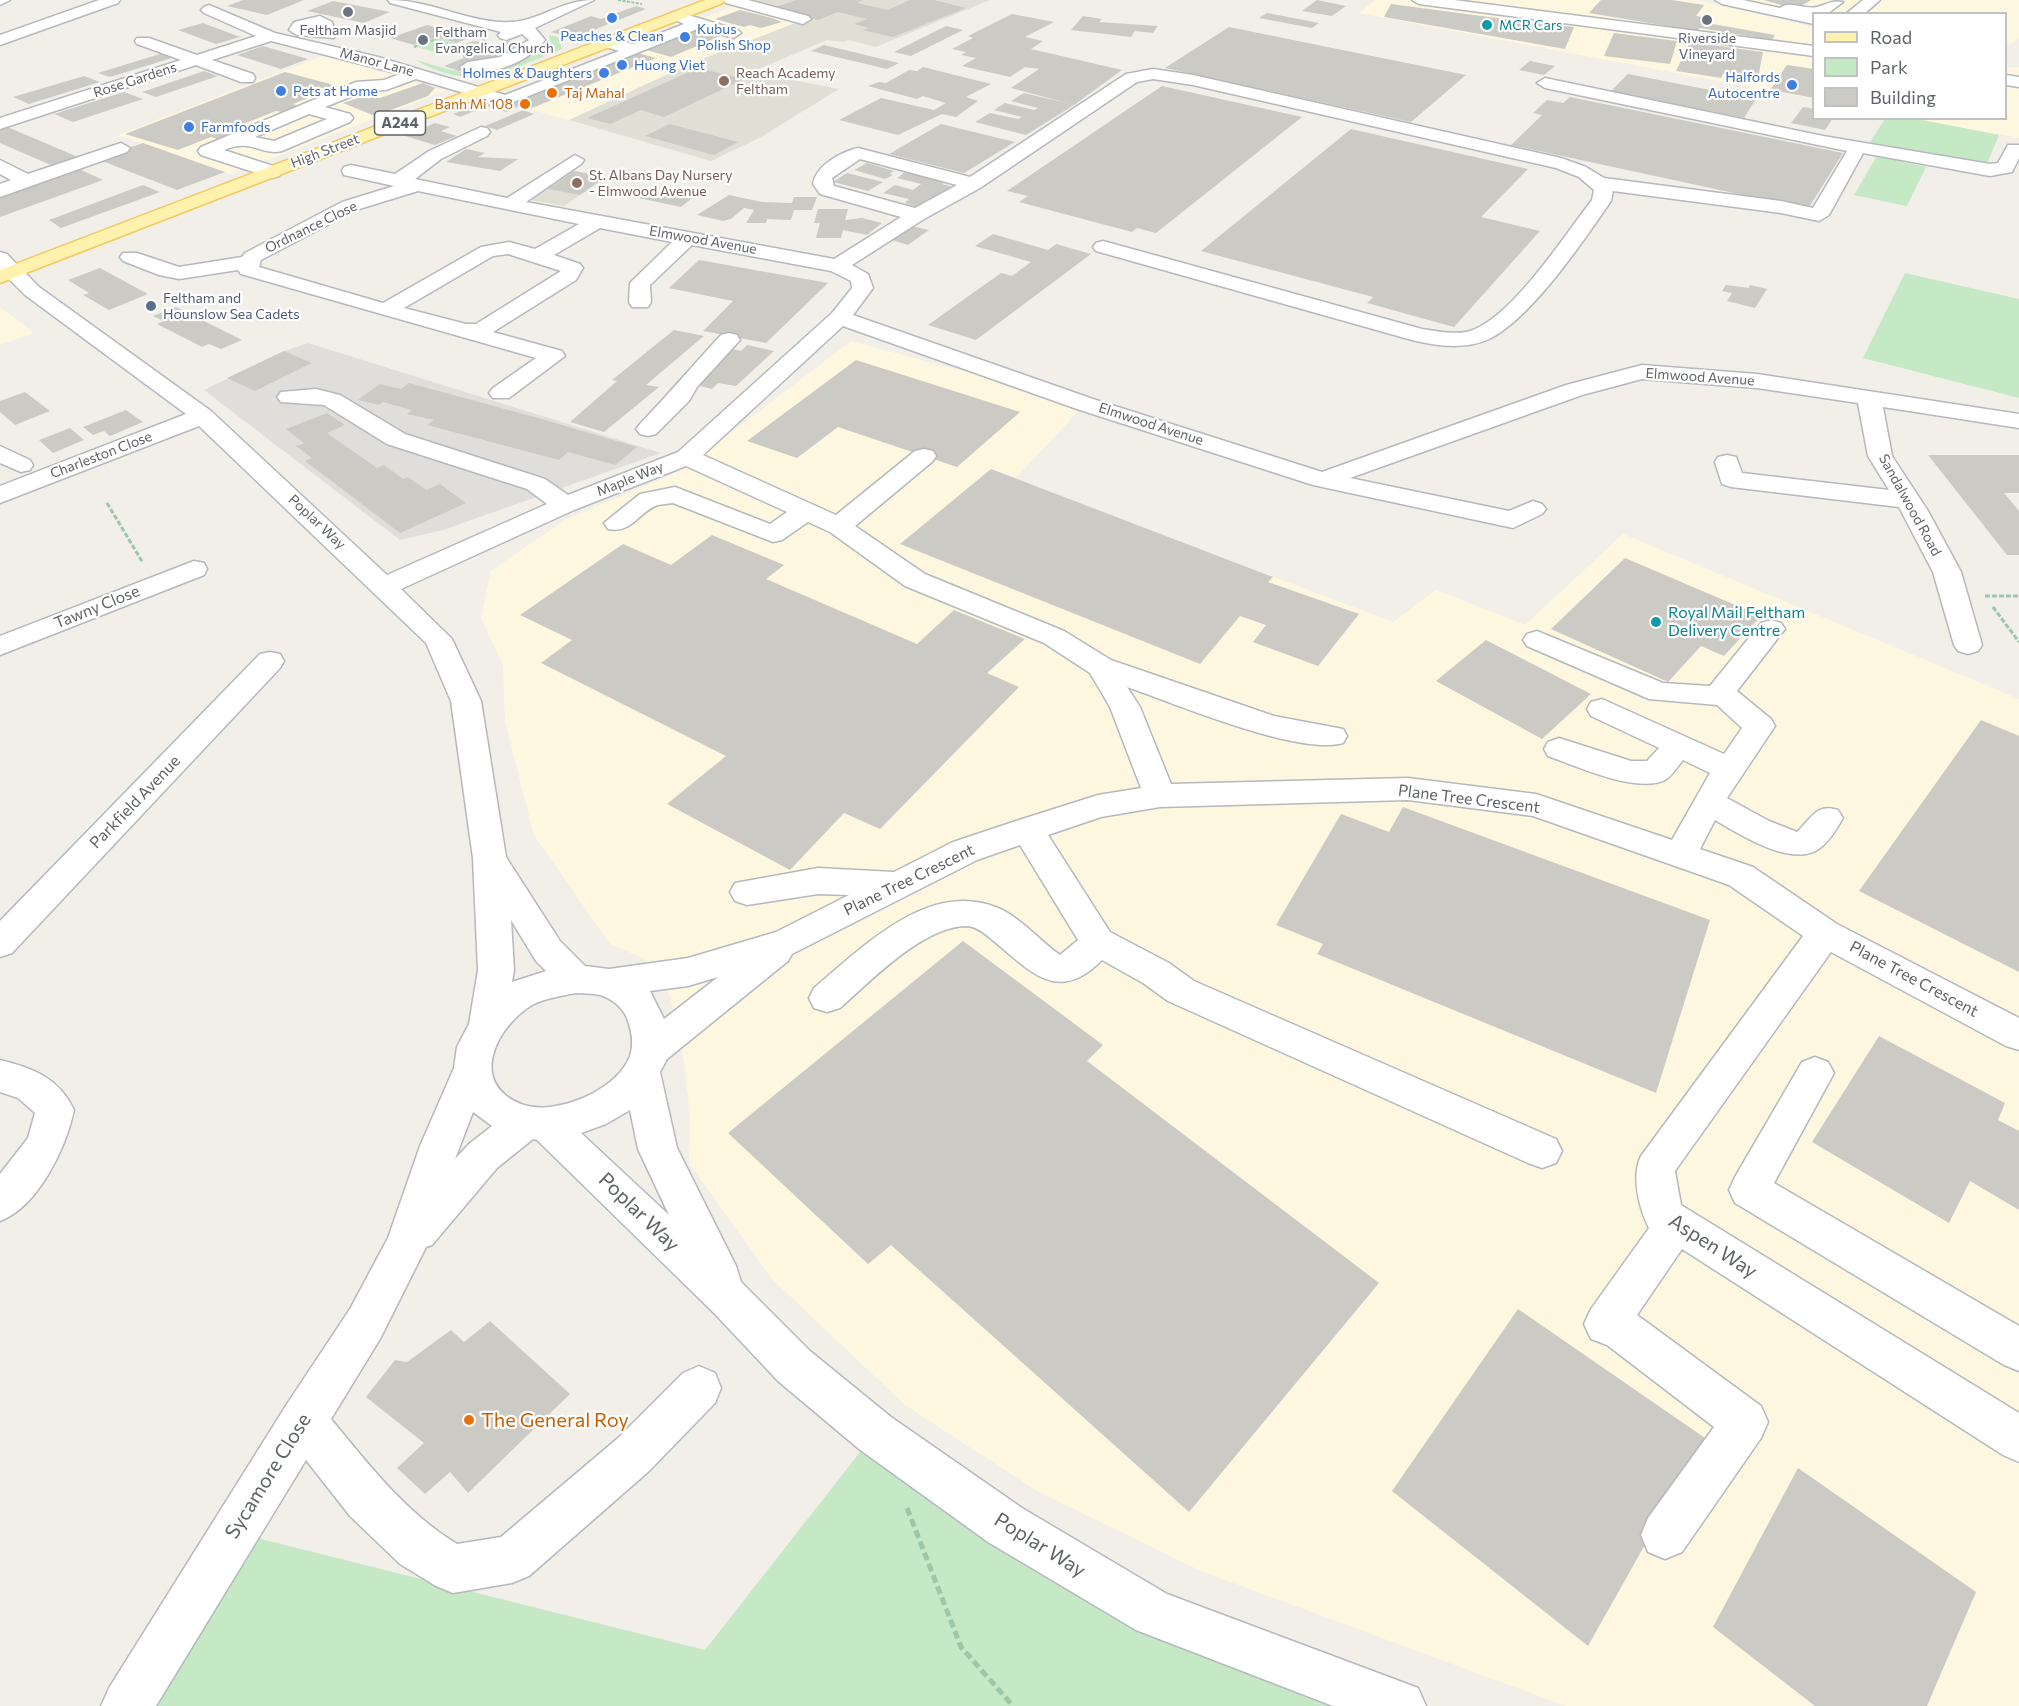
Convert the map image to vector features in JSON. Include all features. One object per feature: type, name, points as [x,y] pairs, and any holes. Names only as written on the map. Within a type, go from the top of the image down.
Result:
[{"type":"main road","name":"High Street","points":[[4,269],[272,172],[676,17],[710,1]]},
{"type":"street","points":[[0,40],[113,0]]},
{"type":"street","points":[[395,0],[490,25],[520,27],[532,33],[537,40],[531,48],[504,60],[476,68],[461,60]]},
{"type":"street","points":[[495,40],[520,27],[587,0]]},
{"type":"street","points":[[731,0],[803,19]]},
{"type":"street","points":[[753,6],[768,0]]},
{"type":"street","points":[[1419,0],[1812,51]]},
{"type":"street","points":[[1722,0],[1812,20]]},
{"type":"street","points":[[1752,0],[1807,12],[1819,12],[1836,2]]},
{"type":"street","points":[[1856,12],[1873,0]]},
{"type":"street","name":"Manor Lane","points":[[209,10],[270,36],[313,46],[380,53],[417,66],[477,93],[506,100],[699,23]]},
{"type":"street","points":[[242,23],[270,16]]},
{"type":"street","points":[[676,17],[733,33]]},
{"type":"street","points":[[313,46],[328,35]]},
{"type":"street","name":"Rose Gardens","points":[[0,123],[270,36]]},
{"type":"street","points":[[143,41],[247,78]]},
{"type":"street","points":[[609,42],[633,50]]},
{"type":"street","points":[[344,71],[380,53]]},
{"type":"street","points":[[272,172],[207,151],[362,86],[386,86],[417,66]]},
{"type":"street","points":[[837,266],[917,215],[973,184],[1132,78],[1153,74],[1205,82],[1561,164],[1586,172],[1604,190],[1601,201],[1515,310],[1481,335],[1465,339],[1420,335],[1103,247]]},
{"type":"street","points":[[1545,83],[1858,147],[1990,170],[2005,168],[2014,149]]},
{"type":"street","points":[[238,138],[276,147],[344,118],[308,108]]},
{"type":"street","name":"Ordnance Close","points":[[482,132],[435,155],[418,169],[407,183],[350,206],[252,257],[248,270],[554,356],[501,393]]},
{"type":"street","points":[[0,191],[121,147]]},
{"type":"street","points":[[1599,183],[1780,207],[1820,215],[1858,147]]},
{"type":"street","points":[[917,215],[827,189],[822,184],[822,178],[858,153],[973,184]]},
{"type":"street","points":[[510,204],[575,160]]},
{"type":"street","points":[[0,166],[26,181]]},
{"type":"street","name":"Elmwood Avenue","points":[[351,171],[597,222],[837,266],[861,278],[863,288],[840,318],[1085,404],[1322,480],[1574,390],[1642,372],[1757,381],[2019,421]]},
{"type":"street","points":[[537,256],[597,222]]},
{"type":"street","points":[[640,302],[640,283],[688,238]]},
{"type":"street","points":[[386,310],[488,251],[509,248],[567,264],[573,268],[569,276],[493,324],[481,330],[466,331]]},
{"type":"street","points":[[130,257],[166,271],[179,273],[250,262]]},
{"type":"street","name":"Poplar Way","points":[[4,269],[203,416],[385,586],[438,639],[466,701],[490,858],[496,970],[487,1024]]},
{"type":"street","name":"Maple Way","points":[[385,586],[565,505],[687,457],[720,406],[840,318]]},
{"type":"street","points":[[648,429],[681,396],[687,384],[729,340]]},
{"type":"street","points":[[289,397],[316,396],[332,400],[396,439],[536,484],[565,505]]},
{"type":"street","points":[[681,396],[720,406]]},
{"type":"street","name":"Sandalwood Road","points":[[1869,397],[1880,456],[1908,500],[1947,572],[1968,645]]},
{"type":"street","name":"Charleston Close","points":[[0,495],[203,416]]},
{"type":"street","points":[[839,525],[924,456]]},
{"type":"street","points":[[687,457],[839,525],[915,580],[1054,637],[1101,667],[1270,726],[1332,736]]},
{"type":"street","points":[[1727,462],[1731,479],[1908,500]]},
{"type":"street","points":[[1322,480],[1514,520],[1533,509]]},
{"type":"street","points":[[617,523],[649,499],[675,495],[773,534],[807,511]]},
{"type":"street","name":"Tawny Close","points":[[0,646],[194,569]]},
{"type":"street","points":[[1721,696],[1721,692],[1771,629]]},
{"type":"street","points":[[1537,640],[1659,692],[1721,696],[1760,726],[1709,802],[1680,855]]},
{"type":"street","name":"Parkfield Avenue","points":[[0,943],[270,660]]},
{"type":"street","points":[[1101,667],[1125,707],[1160,796]]},
{"type":"street","points":[[1602,709],[1730,769]]},
{"type":"street","points":[[1559,748],[1630,772],[1655,772],[1679,745]]},
{"type":"street","name":"Plane Tree Crescent","points":[[593,981],[688,972],[787,942],[965,851],[1098,806],[1160,796],[1408,789],[1536,805],[1742,876],[1825,933],[2019,1035]]},
{"type":"street","points":[[1709,802],[1778,839],[1795,845],[1805,843],[1827,818]]},
{"type":"street","points":[[1027,829],[1098,942],[1156,973],[1181,991],[1542,1151]]},
{"type":"street","name":"Poplar Way","points":[[490,858],[548,951],[593,981]]},
{"type":"street","points":[[747,892],[818,881],[897,885]]},
{"type":"street","points":[[827,998],[896,942],[927,922],[945,915],[962,912],[987,918],[1057,970],[1076,964],[1098,942]]},
{"type":"street","name":"Aspen Way","points":[[1825,933],[1655,1168],[1663,1215],[2019,1439]]},
{"type":"street","name":"Plane Tree Crescent","points":[[646,1061],[787,942]]},
{"type":"street","points":[[593,981],[639,1001],[651,1023],[646,1061],[620,1097],[586,1116],[536,1124],[498,1113],[478,1094],[471,1072],[474,1047],[487,1024],[512,1000],[543,984],[593,981]]},
{"type":"street","name":"Poplar Way","points":[[646,1061],[658,1149],[730,1300]]},
{"type":"street","name":"Sycamore Close","points":[[127,1706],[303,1420],[365,1324],[407,1244],[440,1146],[471,1072]]},
{"type":"street","points":[[1815,1073],[1749,1190],[2019,1350]]},
{"type":"street","points":[[0,1076],[21,1081],[42,1092],[55,1110],[52,1131],[40,1157],[0,1203]]},
{"type":"street","name":"Poplar Way","points":[[536,1124],[730,1300],[794,1366],[875,1433],[1005,1525],[1153,1613],[1400,1706]]},
{"type":"street","name":"Sycamore Close","points":[[407,1244],[483,1156],[536,1124]]},
{"type":"street","points":[[1665,1535],[1745,1422],[1622,1330],[1606,1324],[1676,1223]]},
{"type":"street","points":[[303,1420],[367,1499],[417,1547],[453,1569],[512,1559],[633,1455],[699,1388]]},
{"type":"path","points":[[106,503],[156,584]]},
{"type":"path","points":[[1984,596],[2019,596]]},
{"type":"path","points":[[904,1499],[961,1647],[1012,1706]]},
{"type":"shaded area","name":"Reach Academy Feltham","points":[[751,0],[990,0],[876,47],[849,40],[843,42],[827,40],[752,72],[839,89],[761,137],[711,161],[569,120],[692,63],[798,22],[737,5]]},
{"type":"shaded area","points":[[1375,0],[1697,0],[1812,27],[1812,99],[1359,13]]},
{"type":"shaded area","points":[[1748,0],[2019,0],[2019,39],[2007,46],[2007,12],[1812,12],[1812,15]]},
{"type":"shaded area","points":[[737,5],[799,22],[692,63],[569,120],[492,99]]},
{"type":"shaded area","points":[[325,55],[445,91],[231,174],[118,135]]},
{"type":"shaded area","points":[[2007,67],[2019,67],[2019,138],[1922,120],[2007,120]]},
{"type":"shaded area","name":"St. Albans Day Nursery - Elmwood Avenue","points":[[574,171],[606,177],[564,206],[531,200]]},
{"type":"shaded area","points":[[0,307],[34,333],[0,345]]},
{"type":"shaded area","points":[[851,341],[1085,404],[1015,479],[1393,622],[1436,590],[1525,625],[1623,534],[2019,699],[2019,1706],[1566,1706],[1201,1571],[1037,1491],[905,1405],[771,1278],[689,1163],[690,1114],[684,1064],[670,995],[645,959],[610,944],[534,835],[505,721],[503,665],[481,618],[491,571],[565,520],[689,465]]},
{"type":"shaded area","points":[[308,343],[661,453],[443,530],[400,540],[204,390],[284,351]]},
{"type":"green space","points":[[549,35],[558,37],[562,49],[490,75],[472,77],[455,75],[436,70],[416,60],[456,71],[489,70],[517,62],[539,52],[551,44]]},
{"type":"green space","points":[[436,37],[456,44],[435,52],[413,46]]},
{"type":"green space","points":[[1884,120],[1922,120],[1999,135],[1986,166],[1870,142]]},
{"type":"green space","points":[[1877,156],[1926,167],[1907,206],[1854,195]]},
{"type":"green space","points":[[1905,273],[2019,299],[2019,398],[1863,358]]},
{"type":"green space","points":[[875,1433],[1005,1525],[1400,1706],[127,1706],[233,1532],[705,1650]]},
{"type":"building","points":[[243,0],[304,0],[267,15],[227,6]]},
{"type":"building","points":[[797,0],[863,0],[857,3],[888,10],[910,0],[934,0],[966,8],[893,37],[863,30],[869,28],[854,24],[867,19],[838,12],[818,20],[772,8]]},
{"type":"building","points":[[1317,0],[1346,6],[1332,16],[1302,11]]},
{"type":"building","points":[[1601,0],[1672,0],[1704,5],[1696,16],[1710,18],[1707,23],[1775,35],[1772,40],[1700,28],[1697,31],[1589,13]]},
{"type":"building","points":[[1763,0],[1811,0],[1796,9]]},
{"type":"building","name":"Feltham Masjid","points":[[333,1],[390,12],[364,23],[307,11]]},
{"type":"building","points":[[1391,4],[1574,27],[1565,49],[1384,17]]},
{"type":"building","points":[[636,6],[646,9],[574,38],[551,32],[591,16],[601,19]]},
{"type":"building","points":[[740,10],[782,22],[761,28],[750,25],[744,27],[715,19]]},
{"type":"building","points":[[1267,13],[1319,23],[1312,28],[1259,18]]},
{"type":"building","points":[[1012,14],[1054,22],[1025,37],[1043,41],[1031,49],[1122,70],[1074,105],[1026,135],[975,122],[990,113],[1018,119],[1022,117],[994,110],[1005,103],[1034,110],[1038,108],[1011,101],[1024,93],[1071,104],[1011,88],[1039,69],[1025,67],[1010,77],[962,66],[976,58],[961,55],[966,52],[952,49],[973,38],[968,36]]},
{"type":"building","points":[[1083,16],[1102,19],[1099,22],[1158,26],[1153,33],[1135,31],[1131,37],[1071,30]]},
{"type":"building","points":[[203,23],[240,37],[216,44],[178,30]]},
{"type":"building","points":[[427,25],[472,37],[456,43],[436,37],[414,45],[390,38]]},
{"type":"building","points":[[946,26],[963,30],[911,56],[894,52]]},
{"type":"building","points":[[1229,27],[1466,75],[1411,122],[1165,68]]},
{"type":"building","points":[[696,28],[723,35],[671,57],[643,49]]},
{"type":"building","points":[[1614,33],[1677,41],[1670,64],[1604,56]]},
{"type":"building","points":[[477,41],[496,46],[509,41],[524,45],[459,71],[444,66],[469,56],[441,52]]},
{"type":"building","points":[[1690,42],[1763,52],[1758,78],[1723,74],[1721,78],[1676,71]]},
{"type":"building","points":[[824,45],[899,63],[887,69],[811,51]]},
{"type":"building","points":[[263,46],[308,59],[281,69],[237,55]]},
{"type":"building","points":[[638,53],[656,58],[527,110],[509,104]]},
{"type":"building","points":[[160,54],[172,58],[110,77],[98,73]]},
{"type":"building","points":[[1530,61],[1555,66],[1544,75],[1519,70]]},
{"type":"building","name":"Halfords Autocentre","points":[[1787,65],[1812,69],[1812,98],[1770,90]]},
{"type":"building","points":[[923,67],[991,84],[966,97],[978,101],[956,117],[942,114],[898,135],[839,120],[881,98],[934,110],[946,103],[923,96],[917,99],[868,86],[879,82],[886,83],[909,70],[917,71]]},
{"type":"building","points":[[698,68],[744,79],[664,117],[641,110],[610,124],[587,118]]},
{"type":"building","points":[[204,71],[218,76],[156,97],[142,92]]},
{"type":"building","points":[[285,72],[338,86],[293,104],[298,106],[282,112],[276,111],[228,130],[233,132],[217,139],[211,137],[178,150],[125,134]]},
{"type":"building","points":[[1628,74],[1756,99],[1744,118],[1611,91]]},
{"type":"building","points":[[84,76],[100,82],[29,104],[13,97]]},
{"type":"building","points":[[423,83],[435,88],[428,96],[375,116],[343,103],[367,95],[380,98]]},
{"type":"building","points":[[1162,86],[1302,117],[1156,233],[1137,228],[1132,232],[1019,202],[1028,196],[1007,191]]},
{"type":"building","points":[[124,92],[143,99],[73,122],[54,114]]},
{"type":"building","points":[[1570,97],[1843,153],[1808,209],[1511,145],[1542,115],[1533,113],[1547,100],[1563,103]]},
{"type":"building","points":[[492,99],[517,107],[506,112],[487,106],[460,117],[453,114]]},
{"type":"building","points":[[1803,107],[1812,109],[1812,120],[1832,120],[1825,130],[1791,123]]},
{"type":"building","points":[[523,110],[534,114],[497,130],[485,126]]},
{"type":"building","points":[[435,123],[450,127],[441,131],[457,136],[435,145],[405,136]]},
{"type":"building","points":[[670,124],[738,142],[714,155],[645,136]]},
{"type":"building","points":[[941,124],[1015,142],[964,173],[889,154]]},
{"type":"building","points":[[5,126],[78,157],[53,166],[0,143],[0,127]]},
{"type":"building","points":[[1351,129],[1528,169],[1481,217],[1540,231],[1454,327],[1367,303],[1373,297],[1201,251]]},
{"type":"building","points":[[143,143],[225,172],[177,190],[97,159]]},
{"type":"building","points":[[466,149],[485,153],[478,157],[518,159],[500,171],[446,162]]},
{"type":"building","points":[[867,163],[894,171],[889,174],[893,175],[885,179],[854,170]]},
{"type":"building","points":[[79,169],[103,180],[0,217],[0,197]]},
{"type":"building","points":[[908,170],[948,181],[942,184],[952,187],[917,207],[905,203],[909,199],[883,193],[895,185],[913,190],[921,184],[897,178]]},
{"type":"building","name":"St. Albans Day Nursery - Elmwood Avenue","points":[[574,171],[606,177],[580,195],[548,189]]},
{"type":"building","points":[[847,173],[883,182],[868,191],[833,182]]},
{"type":"building","points":[[143,185],[160,192],[61,228],[49,220]]},
{"type":"building","points":[[636,187],[692,198],[681,207],[624,195]]},
{"type":"building","points":[[729,195],[762,202],[792,203],[794,197],[817,197],[812,210],[794,210],[791,220],[767,219],[766,223],[746,223],[754,210],[744,208],[731,219],[723,221],[697,215]]},
{"type":"building","points":[[818,209],[848,209],[845,220],[862,218],[882,223],[867,235],[843,230],[841,238],[816,238],[820,223],[814,223]]},
{"type":"building","points":[[912,226],[929,230],[908,245],[892,240]]},
{"type":"building","points":[[993,234],[1048,250],[1056,244],[1091,254],[976,340],[928,325],[1001,273],[1012,276],[1031,262],[975,246]]},
{"type":"building","points":[[699,260],[828,283],[766,343],[703,331],[733,301],[669,288]]},
{"type":"building","points":[[100,268],[148,294],[109,310],[83,295],[89,293],[68,280]]},
{"type":"building","points":[[1726,285],[1749,288],[1750,285],[1767,289],[1755,308],[1727,301],[1732,293],[1722,291]]},
{"type":"building","points":[[176,307],[242,340],[221,349],[209,344],[202,347],[157,324],[164,321],[153,316]]},
{"type":"building","points":[[674,330],[704,336],[646,385],[659,387],[604,432],[570,422],[617,381],[612,380]]},
{"type":"building","points":[[747,345],[774,351],[736,386],[718,383],[712,389],[692,384],[731,349],[741,351]]},
{"type":"building","points":[[284,351],[312,363],[255,391],[227,378]]},
{"type":"building","points":[[856,360],[1020,412],[957,467],[838,427],[797,458],[747,441]]},
{"type":"building","points":[[409,383],[637,447],[615,465],[568,452],[559,460],[427,425],[434,420],[407,414],[412,410],[383,402],[379,405],[358,400],[380,384],[401,389]]},
{"type":"building","points":[[25,392],[50,411],[15,425],[0,412],[0,401]]},
{"type":"building","points":[[126,410],[143,422],[110,436],[104,431],[93,435],[83,427]]},
{"type":"building","points":[[327,413],[345,425],[327,433],[377,468],[384,465],[403,479],[408,477],[426,490],[440,484],[466,503],[400,533],[305,461],[312,458],[296,446],[304,443],[286,429]]},
{"type":"building","points":[[70,428],[84,440],[53,453],[39,440]]},
{"type":"building","points":[[1928,455],[2019,455],[2019,493],[2004,493],[2019,511],[2019,555],[2007,555]]},
{"type":"building","points":[[991,469],[1273,577],[1268,582],[1359,614],[1318,666],[1253,642],[1266,625],[1240,616],[1200,664],[900,544]]},
{"type":"building","points":[[712,535],[784,565],[766,579],[917,644],[954,610],[1025,639],[987,673],[1019,687],[880,829],[844,813],[790,870],[667,804],[726,756],[541,663],[572,640],[520,615],[623,544],[671,565]]},
{"type":"building","name":"Royal Mail Feltham Delivery Centre","points":[[1625,558],[1761,616],[1724,656],[1701,646],[1668,682],[1551,629]]},
{"type":"building","points":[[1486,640],[1591,694],[1542,739],[1436,681]]},
{"type":"building","points":[[1981,720],[2019,736],[2019,972],[1859,891]]},
{"type":"building","points":[[1403,807],[1710,920],[1656,1093],[1317,954],[1323,944],[1276,925],[1341,814],[1389,832]]},
{"type":"building","points":[[963,941],[1103,1045],[1087,1061],[1379,1283],[1189,1512],[891,1245],[868,1264],[728,1133]]},
{"type":"building","points":[[1879,1036],[2005,1103],[1998,1120],[2019,1131],[2019,1210],[1970,1181],[1949,1223],[1812,1142]]},
{"type":"building","points":[[1518,1309],[1705,1438],[1588,1646],[1392,1491]]},
{"type":"building","name":"The General Roy","points":[[490,1321],[570,1394],[468,1493],[450,1472],[425,1494],[397,1468],[424,1443],[366,1397],[395,1360],[407,1362],[451,1330],[464,1342]]},
{"type":"building","points":[[1798,1468],[1976,1592],[1927,1706],[1815,1706],[1713,1627]]},
{"type":"tunnel","points":[[462,54],[487,44]]},
{"type":"place","name":"Feltham Masjid","points":[[348,12]]},
{"type":"place","name":"Peaches & Clean","points":[[612,18]]},
{"type":"place","name":"Riverside Vineyard","points":[[1707,20]]},
{"type":"place","name":"MCR Cars","points":[[1487,25]]},
{"type":"place","name":"Kubus Polish Shop","points":[[685,37]]},
{"type":"place","name":"Feltham Evangelical Church","points":[[423,40]]},
{"type":"place","name":"Huong Viet","points":[[622,65]]},
{"type":"place","name":"Holmes & Daughters","points":[[604,73]]},
{"type":"place","name":"Reach Academy Feltham","points":[[724,81]]},
{"type":"place","name":"Halfords Autocentre","points":[[1792,85]]},
{"type":"place","name":"Pets at Home","points":[[281,91]]},
{"type":"place","name":"Taj Mahal","points":[[552,93]]},
{"type":"place","name":"Banh Mi 108","points":[[525,104]]},
{"type":"place","name":"Farmfoods","points":[[189,127]]},
{"type":"place","name":"St. Albans Day Nursery - Elmwood Avenue","points":[[577,183]]},
{"type":"place","name":"Feltham and Hounslow Sea Cadets","points":[[151,306]]},
{"type":"place","name":"Royal Mail Feltham Delivery Centre","points":[[1656,622]]},
{"type":"place","name":"The General Roy","points":[[469,1420]]}]
